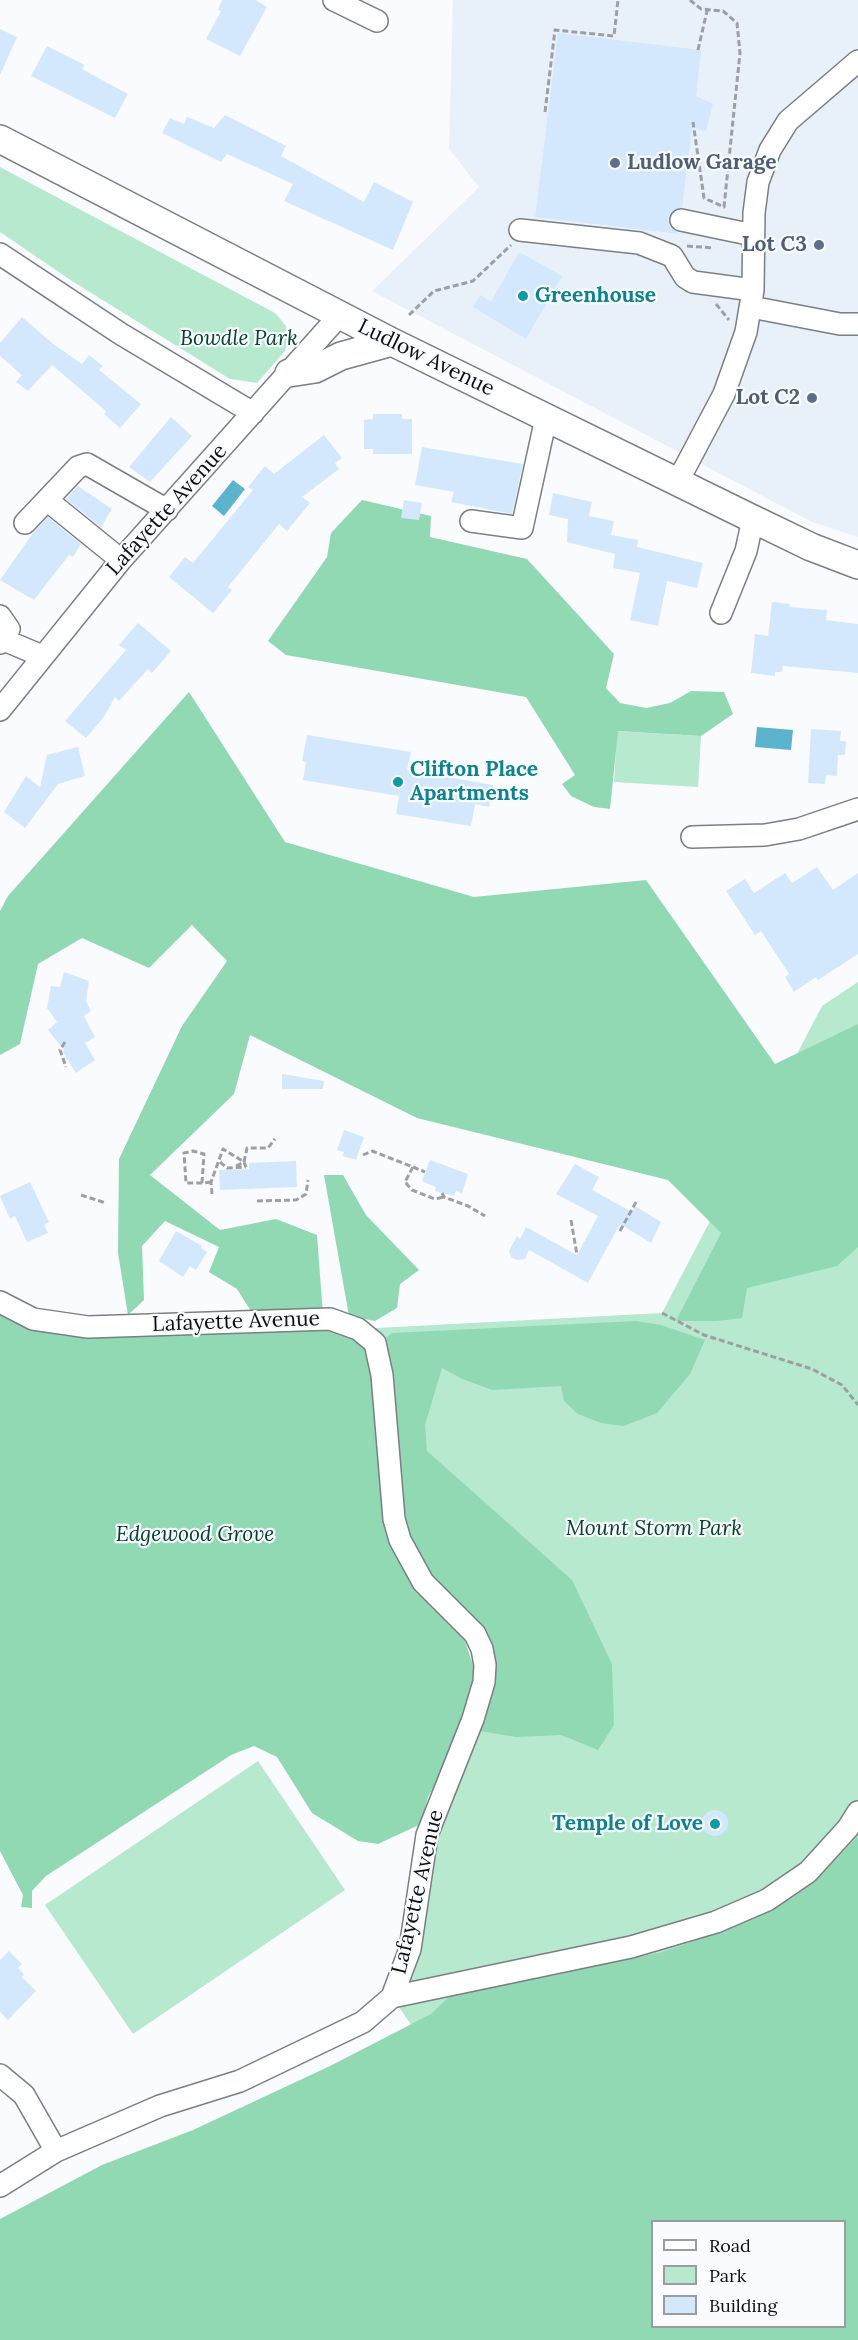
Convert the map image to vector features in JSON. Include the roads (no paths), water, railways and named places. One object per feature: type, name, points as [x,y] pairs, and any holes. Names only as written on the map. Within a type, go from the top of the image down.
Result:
[{"type":"main road","name":"Ludlow Avenue","points":[[0,140],[339,316],[811,547],[858,565]]},
{"type":"main road","points":[[289,373],[315,369],[341,356],[392,342]]},
{"type":"street","points":[[334,0],[377,21]]},
{"type":"street","points":[[678,482],[724,394],[739,355],[752,299],[753,235],[758,182],[770,150],[788,122],[858,61]]},
{"type":"street","points":[[681,220],[753,235]]},
{"type":"street","points":[[520,230],[639,243],[672,256],[685,277],[693,282],[840,324],[858,324]]},
{"type":"street","points":[[0,254],[121,334],[253,413]]},
{"type":"street","name":"Lafayette Avenue","points":[[0,710],[121,560],[339,316]]},
{"type":"street","points":[[471,521],[522,528],[546,418]]},
{"type":"street","points":[[25,523],[78,467],[87,464],[167,510]]},
{"type":"street","points":[[47,500],[121,560]]},
{"type":"street","points":[[721,613],[746,551],[753,519]]},
{"type":"street","points":[[0,616],[9,629],[2,642],[42,656]]},
{"type":"street","points":[[692,837],[765,835],[800,829],[858,809]]},
{"type":"street","name":"Lafayette Avenue","points":[[0,1302],[33,1319],[88,1327],[330,1319],[358,1329],[375,1343],[382,1375],[394,1519],[400,1540],[423,1582],[475,1634],[485,1665],[484,1682],[473,1719],[426,1835],[410,1949],[392,1997],[363,2022],[240,2081],[160,2106],[56,2151],[0,2186]]},
{"type":"street","points":[[392,1997],[621,1950],[716,1922],[767,1900],[808,1872],[848,1828],[858,1812]]},
{"type":"street","points":[[0,2075],[24,2095],[56,2151]]},
{"type":"water","points":[[233,480],[245,489],[224,516],[212,506]]},
{"type":"water","points":[[757,727],[793,730],[791,750],[755,747]]},
{"type":"place","name":"Ludlow Garage","points":[[615,163]]},
{"type":"place","name":"Lot C3","points":[[819,245]]},
{"type":"place","name":"Greenhouse","points":[[523,296]]},
{"type":"place","name":"Lot C2","points":[[812,398]]},
{"type":"place","name":"Clifton Place Apartments","points":[[398,782]]},
{"type":"place","name":"Temple of Love","points":[[715,1824]]},
{"type":"park label","name":"Bowdle Park","points":[[239,339]]},
{"type":"park label","name":"Mount Storm Park","points":[[654,1529]]},
{"type":"park label","name":"Edgewood Grove","points":[[195,1535]]}]
